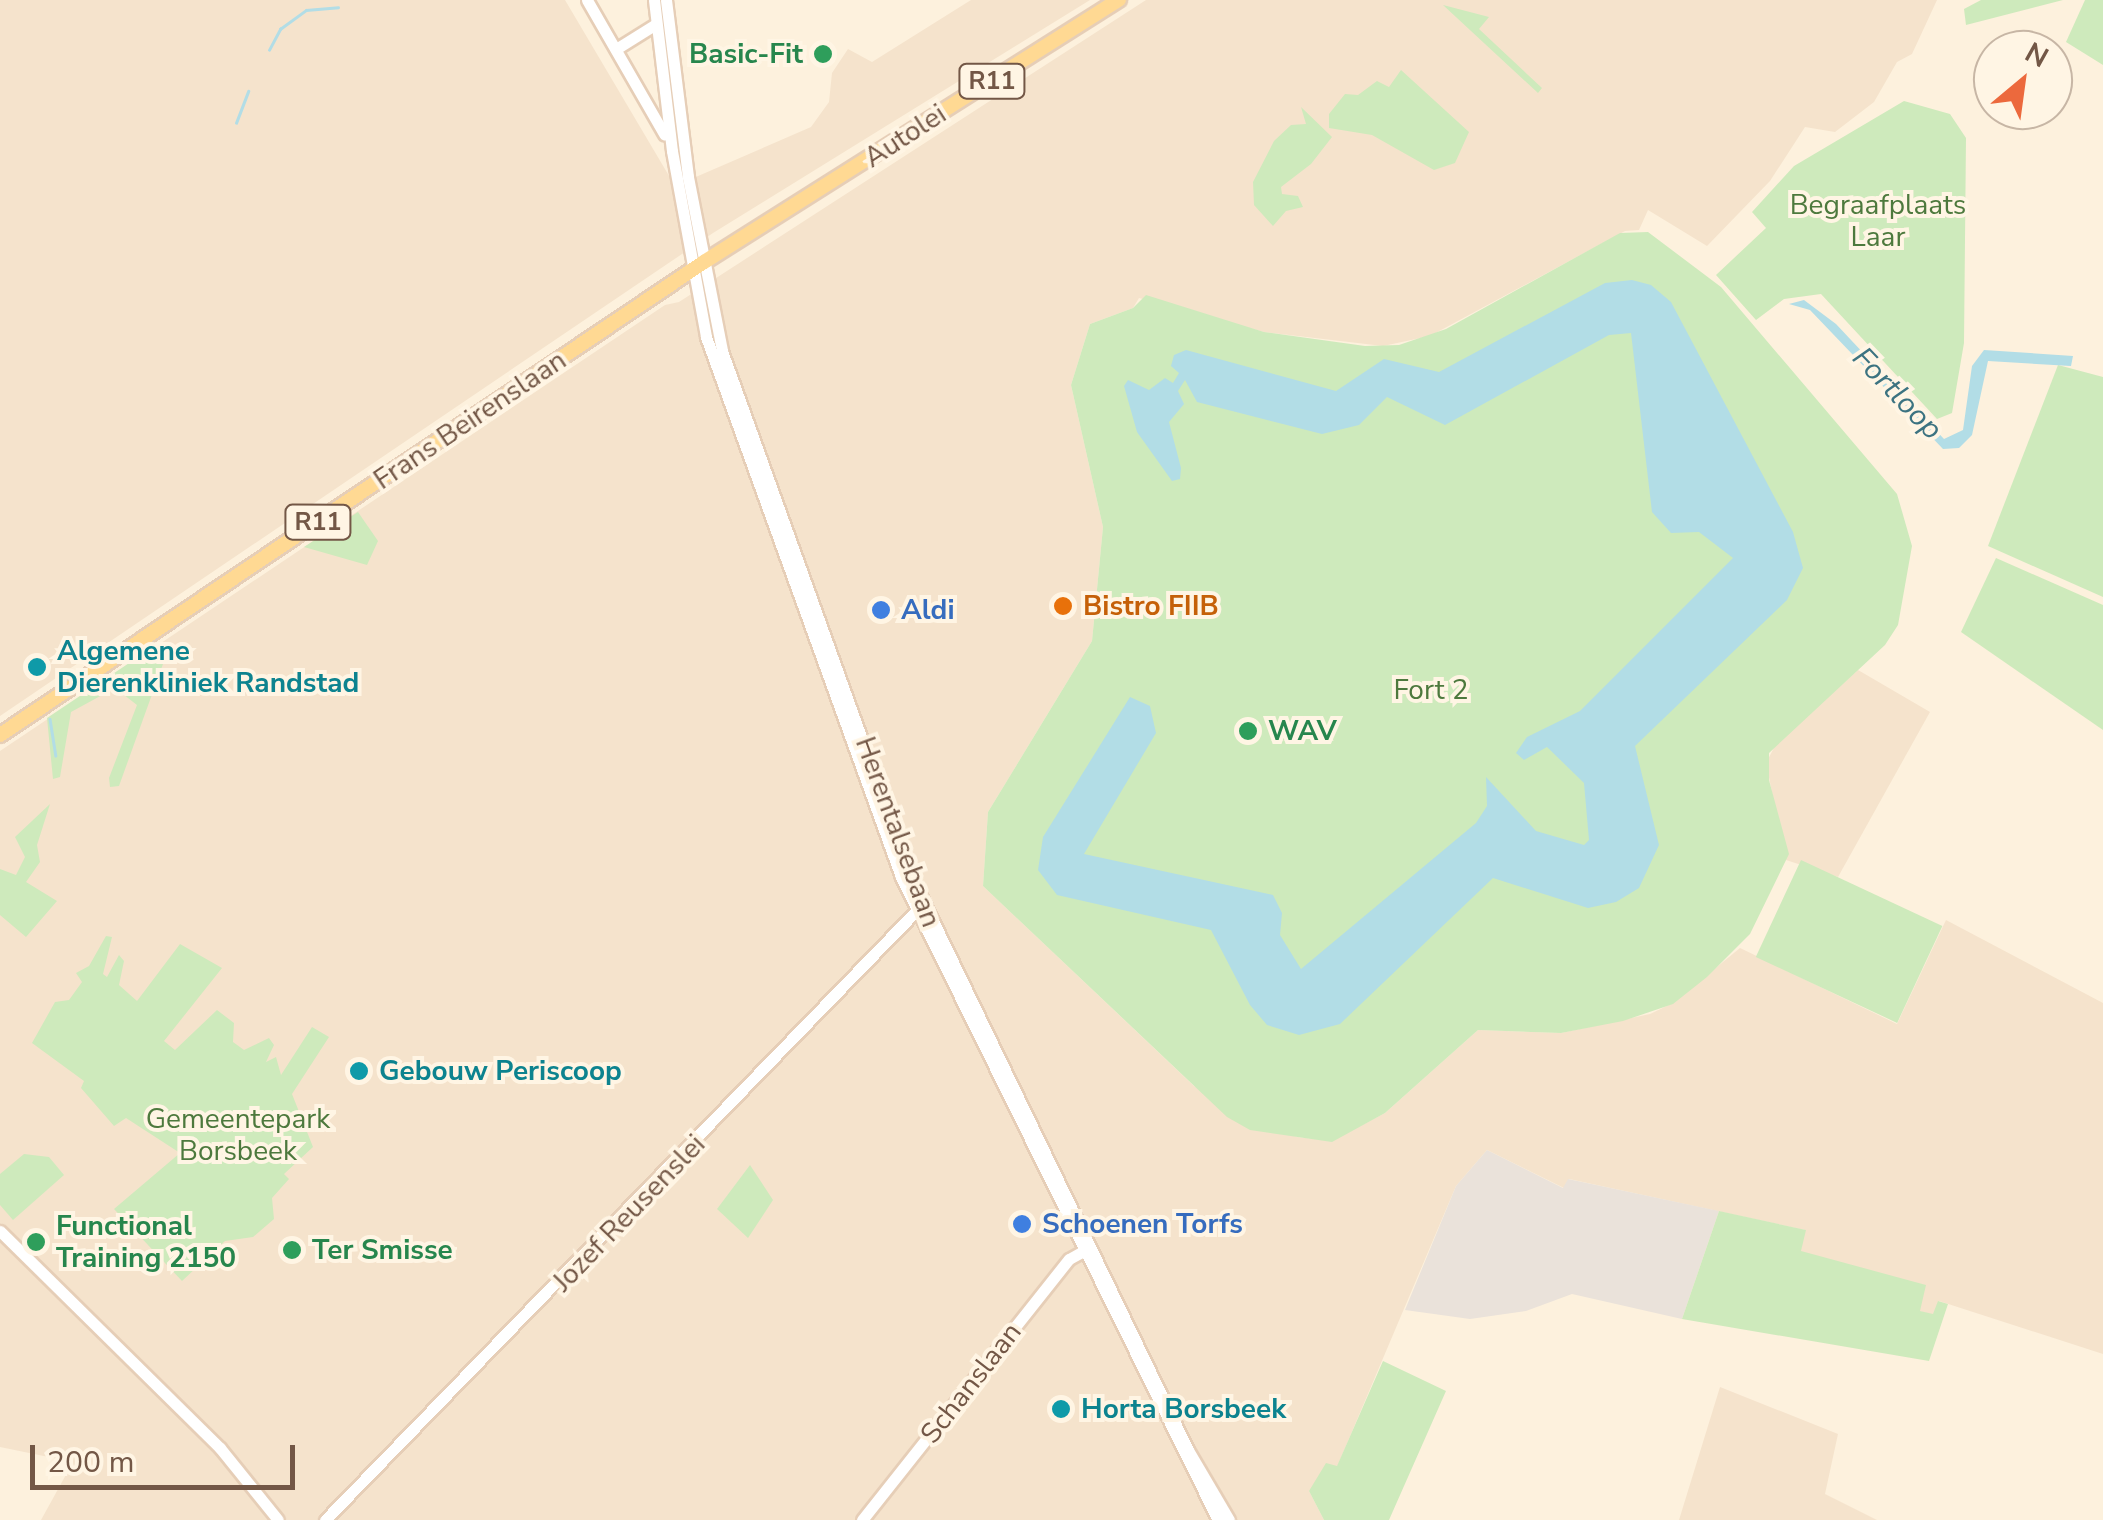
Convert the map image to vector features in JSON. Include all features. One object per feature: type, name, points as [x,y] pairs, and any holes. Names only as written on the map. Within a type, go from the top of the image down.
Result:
[{"type":"main road","name":"Herentalsebaan","points":[[586,0],[663,116],[698,266],[728,370],[919,896],[1218,1520]]},
{"type":"main road","points":[[654,0],[663,116],[684,144]]},
{"type":"main road","name":"Herentalsebaan","points":[[666,0],[698,266],[716,374],[916,915],[1188,1450],[1229,1520]]},
{"type":"main road","name":"Autolei","points":[[698,266],[1119,0]]},
{"type":"main road","points":[[616,49],[635,42],[656,24]]},
{"type":"main road","points":[[663,116],[678,102]]},
{"type":"main road","name":"Frans Beirenslaan","points":[[0,736],[698,266]]},
{"type":"main road","points":[[916,915],[919,896]]},
{"type":"main road","name":"Jozef Reusenslei","points":[[325,1520],[916,915]]},
{"type":"main road","points":[[0,1231],[220,1448],[278,1520]]},
{"type":"main road","name":"Schanslaan","points":[[862,1520],[1069,1258],[1088,1248]]},
{"type":"shaded area","points":[[0,0],[565,0],[675,186],[811,127],[829,102],[832,73],[848,49],[872,62],[971,0],[1090,0],[713,233],[0,716]]},
{"type":"shaded area","points":[[1146,0],[1937,0],[1912,54],[1897,62],[1874,102],[1835,132],[1805,127],[1770,181],[1707,246],[1648,210],[1639,230],[1625,231],[1430,336],[1383,346],[1264,332],[1139,298],[1133,308],[1090,324],[1071,385],[1103,527],[1092,641],[988,812],[983,886],[1194,1086],[1297,1137],[1332,1141],[1385,1113],[1478,1030],[1561,1033],[1650,1014],[1673,1003],[1740,948],[1897,1024],[1946,920],[2103,1003],[2103,1354],[1939,1301],[1934,1315],[1919,1311],[1800,1251],[1805,1230],[1569,1179],[1564,1188],[1487,1150],[1456,1186],[1337,1467],[1309,1491],[1324,1520],[41,1520],[73,1462],[0,1447],[0,751],[665,305],[679,302]]},
{"type":"shaded area","points":[[1858,670],[1930,712],[1838,877],[1786,860],[1766,763],[1776,744]]},
{"type":"shaded area","points":[[1487,1150],[1563,1188],[1568,1179],[1719,1211],[1682,1319],[1572,1294],[1526,1311],[1470,1319],[1405,1310],[1456,1186]]},
{"type":"shaded area","points":[[1720,1387],[1838,1434],[1825,1494],[1877,1520],[1679,1520]]},
{"type":"green space","points":[[1981,0],[2063,0],[1966,25],[1964,9]]},
{"type":"green space","points":[[2085,0],[2103,0],[2103,65],[2073,46],[2071,30]]},
{"type":"green space","points":[[1443,5],[1489,17],[1479,29],[1542,88],[1538,93]]},
{"type":"green space","points":[[1401,70],[1469,132],[1455,163],[1434,170],[1372,135],[1329,128],[1329,114],[1345,94],[1358,95],[1377,81],[1389,87]]},
{"type":"green space","name":"Begraafplaats Laar","points":[[1904,101],[1950,114],[1966,138],[1964,343],[1952,413],[1937,419],[1821,294],[1784,299],[1756,320],[1716,275],[1766,228],[1752,212],[1794,166]]},
{"type":"green space","points":[[1301,107],[1332,137],[1311,164],[1281,187],[1282,194],[1298,196],[1303,207],[1286,211],[1273,226],[1254,205],[1253,182],[1274,141],[1291,125],[1306,124]]},
{"type":"green space","name":"Fort 2","points":[[1648,232],[1721,287],[1897,494],[1912,546],[1898,625],[1885,645],[1769,753],[1769,780],[1789,854],[1750,934],[1673,1004],[1623,1021],[1561,1033],[1478,1030],[1385,1113],[1332,1142],[1250,1130],[1227,1117],[983,886],[988,812],[1092,641],[1103,527],[1071,385],[1090,324],[1133,308],[1146,295],[1264,332],[1365,346],[1399,345],[1446,329],[1620,233]]},
{"type":"green space","points":[[2058,365],[2103,377],[2103,597],[1988,546]]},
{"type":"green space","points":[[358,512],[378,541],[367,565],[304,547]]},
{"type":"green space","points":[[1996,558],[2103,605],[2103,730],[1961,632]]},
{"type":"green space","points":[[159,643],[168,650],[119,786],[110,787],[109,778],[137,705],[115,688],[71,712],[60,777],[53,779],[47,718]]},
{"type":"green space","points":[[50,804],[37,845],[40,862],[26,882],[57,901],[26,937],[0,915],[0,869],[16,875],[25,857],[15,837]]},
{"type":"green space","points":[[1801,860],[1942,926],[1897,1023],[1756,957]]},
{"type":"green space","name":"Gemeentepark Borsbeek","points":[[106,936],[112,937],[103,974],[107,977],[119,955],[124,961],[119,985],[137,1001],[180,944],[222,968],[164,1041],[175,1050],[217,1010],[234,1023],[233,1042],[244,1050],[269,1038],[274,1045],[266,1062],[276,1057],[281,1075],[312,1027],[329,1037],[292,1094],[313,1147],[284,1174],[289,1179],[272,1198],[274,1219],[253,1237],[225,1241],[182,1281],[114,1209],[180,1153],[126,1118],[114,1126],[81,1088],[84,1081],[32,1043],[55,1002],[69,1000],[82,982],[76,973],[89,966]]},
{"type":"green space","points":[[24,1154],[49,1157],[64,1175],[13,1220],[0,1205],[0,1174]]},
{"type":"green space","points":[[750,1165],[773,1200],[748,1238],[717,1209]]},
{"type":"green space","points":[[1719,1211],[1806,1230],[1801,1251],[1926,1285],[1920,1311],[1933,1314],[1938,1301],[1948,1304],[1929,1361],[1682,1319]]},
{"type":"green space","points":[[1383,1361],[1446,1391],[1389,1520],[1324,1520],[1309,1491],[1326,1463],[1337,1466]]},
{"type":"water","points":[[1632,280],[1651,285],[1671,302],[1793,532],[1803,568],[1787,600],[1635,746],[1659,845],[1639,888],[1616,902],[1588,908],[1493,878],[1340,1024],[1299,1035],[1267,1025],[1250,1005],[1211,930],[1057,895],[1038,870],[1043,837],[1130,697],[1150,706],[1156,733],[1084,854],[1273,895],[1282,913],[1280,935],[1301,969],[1476,823],[1487,806],[1486,777],[1536,831],[1584,845],[1589,840],[1584,783],[1547,747],[1524,760],[1516,753],[1527,737],[1580,711],[1733,558],[1699,532],[1671,533],[1652,512],[1631,333],[1609,335],[1445,425],[1387,397],[1359,425],[1322,434],[1197,402],[1185,380],[1178,391],[1184,404],[1169,422],[1181,468],[1180,479],[1172,481],[1137,432],[1124,386],[1128,380],[1149,390],[1165,378],[1173,383],[1179,373],[1171,366],[1174,355],[1186,350],[1336,391],[1384,359],[1439,372],[1605,283]]},
{"type":"water","name":"Fortloop","points":[[1804,300],[1836,324],[1944,439],[1963,430],[1972,366],[1984,350],[2073,356],[2071,366],[1988,361],[1972,435],[1959,448],[1943,449],[1810,310],[1789,304]]},
{"type":"waterway","points":[[269,50],[280,29],[306,10],[338,7]]},
{"type":"waterway","points":[[236,123],[248,91]]},
{"type":"waterway","points":[[50,719],[56,756]]},
{"type":"place","name":"Basic-Fit","points":[[823,54]]},
{"type":"place","name":"Bistro FIIB","points":[[1063,606]]},
{"type":"place","name":"Aldi","points":[[881,610]]},
{"type":"place","name":"Algemene Dierenkliniek Randstad","points":[[37,667]]},
{"type":"place","name":"WAV","points":[[1248,731]]},
{"type":"place","name":"Gebouw Periscoop","points":[[359,1071]]},
{"type":"place","name":"Schoenen Torfs","points":[[1022,1224]]},
{"type":"place","name":"Functional Training 2150","points":[[36,1242]]},
{"type":"place","name":"Ter Smisse","points":[[292,1250]]},
{"type":"place","name":"Horta Borsbeek","points":[[1061,1409]]}]
